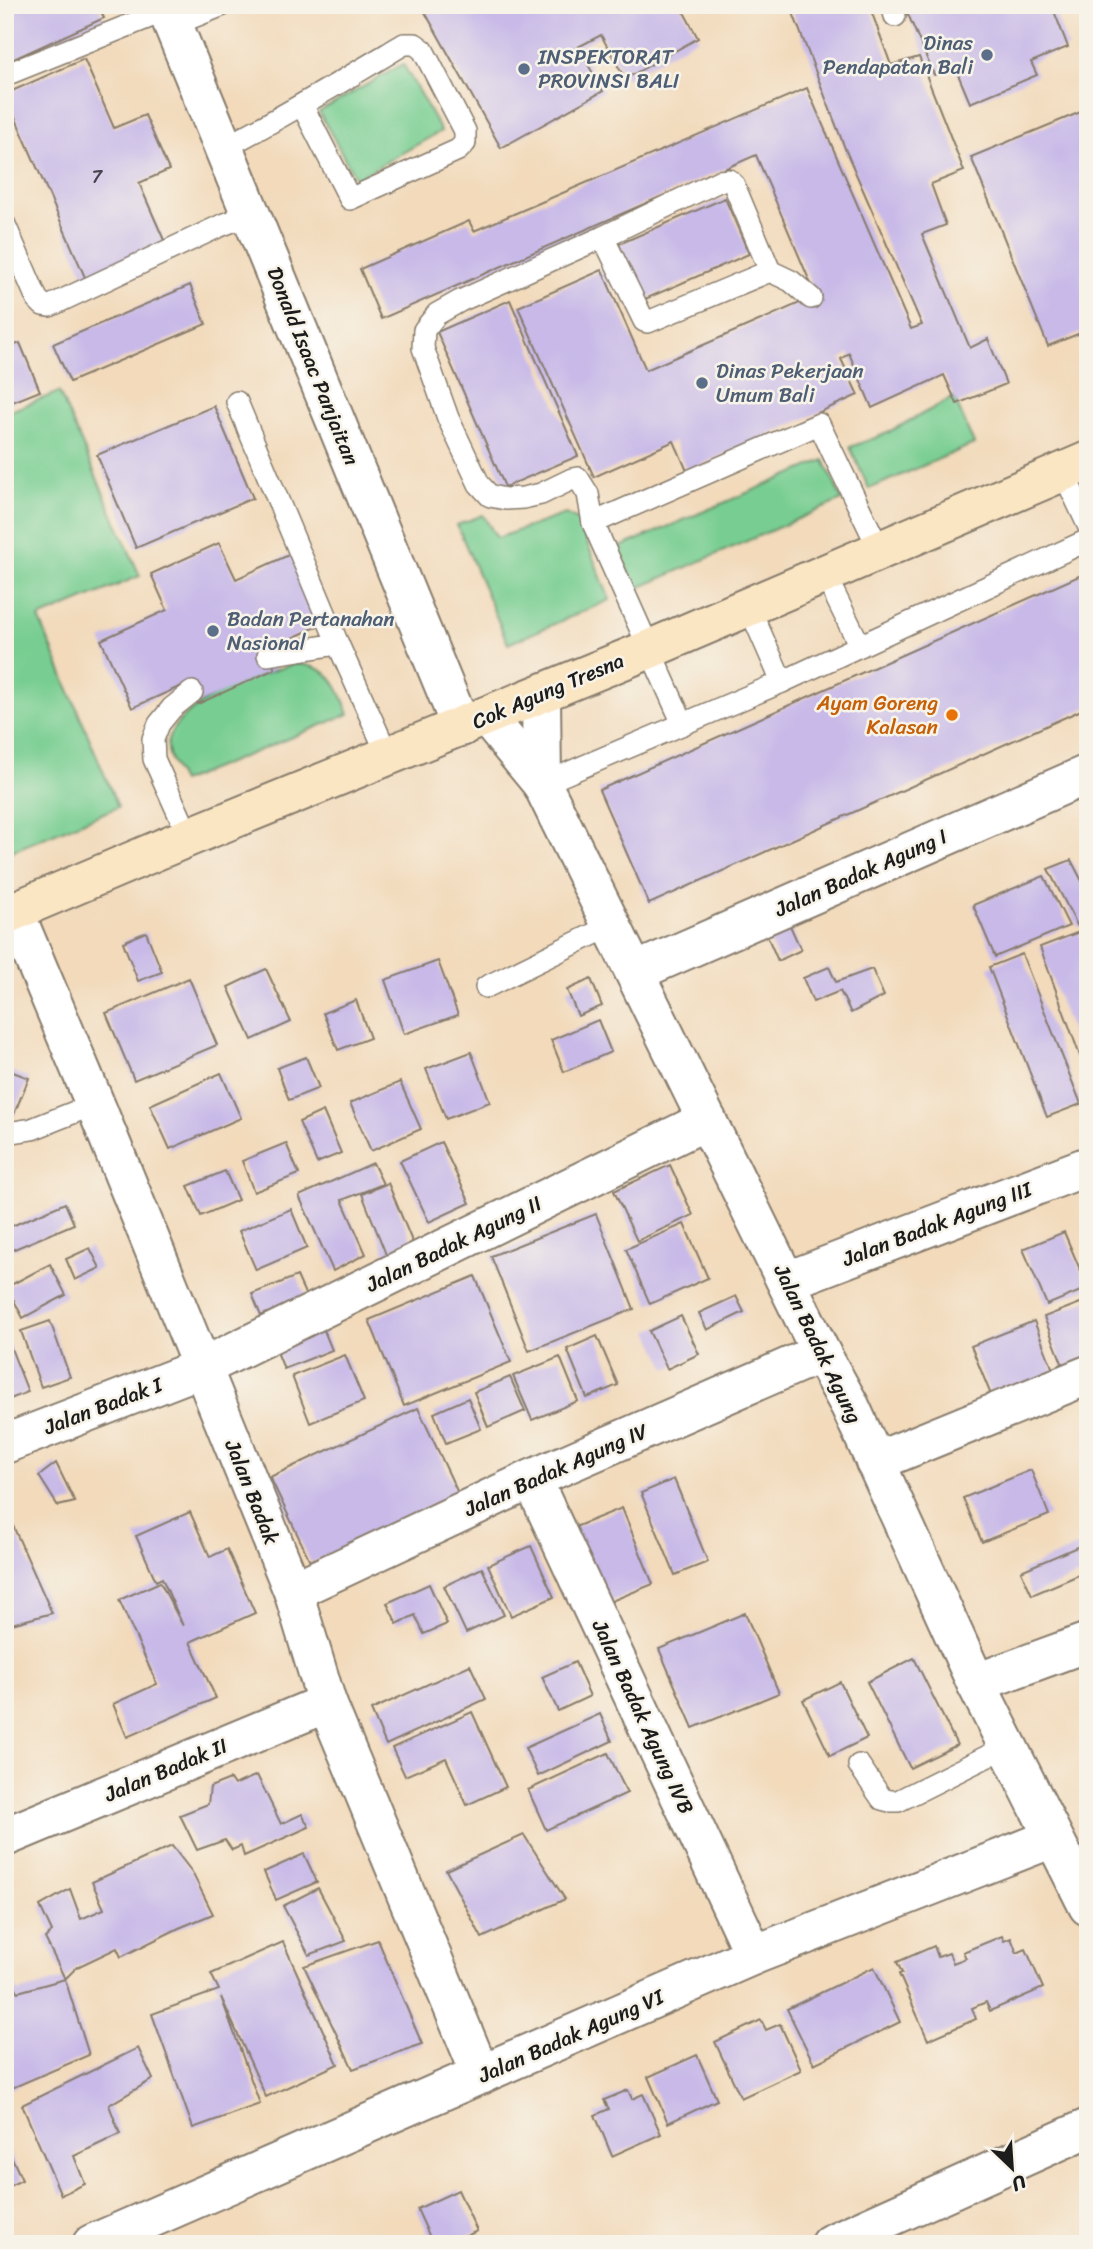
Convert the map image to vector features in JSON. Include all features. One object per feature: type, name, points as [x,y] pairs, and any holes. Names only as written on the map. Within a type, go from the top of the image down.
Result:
[{"type":"main road","name":"Cok Agung Tresna","points":[[10,913],[189,837],[541,695],[1076,467]]},
{"type":"street","name":"Donald Isaac Panjaitan","points":[[168,13],[251,214],[474,722]]},
{"type":"street","name":"Jalan Badak Agung","points":[[541,695],[542,784]]},
{"type":"street","name":"Jalan Badak Agung","points":[[474,722],[542,784],[821,1353],[850,1406],[976,1684],[1088,1906]]},
{"type":"street","name":"Jalan Badak Agung I","points":[[635,972],[1088,774]]},
{"type":"street","name":"Jalan Badak","points":[[10,913],[95,1104],[293,1591],[327,1703],[481,2075]]},
{"type":"street","name":"Jalan Badak Agung II","points":[[201,1368],[707,1120]]},
{"type":"street","name":"Jalan Badak Agung III","points":[[787,1281],[1088,1166]]},
{"type":"street","name":"Jalan Badak Agung IV","points":[[293,1591],[532,1479],[821,1353]]},
{"type":"street","name":"Jalan Badak I","points":[[5,1444],[201,1368]]},
{"type":"street","points":[[875,1462],[1088,1374]]},
{"type":"street","name":"Jalan Badak Agung IVB","points":[[532,1479],[754,1955]]},
{"type":"street","points":[[976,1684],[1088,1642]]},
{"type":"street","name":"Jalan Badak II","points":[[5,1837],[327,1703]]},
{"type":"street","name":"Jalan Badak Agung VI","points":[[92,2244],[754,1955],[1053,1838]]},
{"type":"street","points":[[830,2244],[1088,2128]]},
{"type":"lane","points":[[5,75],[168,13],[223,5]]},
{"type":"lane","points":[[223,148],[404,44],[415,44],[423,50],[465,131],[466,143],[458,150],[350,199],[302,105]]},
{"type":"lane","points":[[683,724],[593,523],[588,494],[578,478],[541,494],[523,498],[490,496],[479,484],[448,418],[423,348],[424,330],[437,314],[460,301],[719,181],[729,180],[734,185],[770,271],[791,281],[811,298]]},
{"type":"lane","points":[[5,225],[37,299],[43,305],[50,306],[251,214]]},
{"type":"lane","points":[[603,237],[644,321],[648,322],[770,271]]},
{"type":"lane","points":[[237,402],[388,756]]},
{"type":"lane","points":[[593,523],[819,424],[880,551]]},
{"type":"lane","points":[[1076,467],[1088,525]]},
{"type":"lane","points":[[542,784],[782,682],[1088,540]]},
{"type":"lane","points":[[825,575],[860,646]]},
{"type":"lane","points":[[749,607],[782,682]]},
{"type":"lane","points":[[268,655],[338,644]]},
{"type":"lane","points":[[189,837],[154,759],[153,738],[159,724],[172,708],[192,692]]},
{"type":"lane","points":[[486,987],[612,925]]},
{"type":"lane","points":[[7,1133],[32,1129],[95,1104]]},
{"type":"lane","points":[[859,1765],[882,1799],[898,1801],[1008,1746]]},
{"type":"green space","points":[[403,64],[441,131],[356,179],[319,112]]},
{"type":"green space","points":[[59,392],[140,576],[39,618],[118,807],[5,854],[5,413]]},
{"type":"green space","points":[[954,397],[974,444],[869,489],[850,447],[883,435]]},
{"type":"green space","points":[[824,460],[842,500],[636,589],[618,548]]},
{"type":"green space","points":[[565,514],[578,520],[610,600],[508,644],[457,525],[483,515],[497,538]]},
{"type":"green space","points":[[294,664],[317,668],[331,678],[349,714],[181,782],[168,746],[174,727],[186,715],[222,692]]},
{"type":"building","points":[[5,5],[98,5],[104,18],[5,63]]},
{"type":"building","name":"INSPEKTORAT PROVINSI BALI","points":[[421,5],[680,5],[698,38],[625,79],[601,35],[578,47],[603,91],[501,148]]},
{"type":"building","points":[[790,5],[869,5],[891,65],[919,57],[964,171],[931,184],[946,225],[922,234],[970,348],[988,339],[1006,384],[957,404],[944,375],[872,408],[849,353],[841,359],[858,395],[687,471],[674,441],[594,477],[518,307],[602,270],[646,370],[816,296],[756,155],[381,319],[360,269],[469,221],[474,231],[807,88],[911,329],[922,325],[846,151]]},
{"type":"building","name":"Dinas Pendapatan Bali","points":[[904,5],[1067,5],[1054,11],[1068,47],[1031,62],[1037,75],[970,103],[955,67],[934,75]]},
{"type":"building","points":[[84,59],[114,128],[145,115],[169,170],[139,183],[167,247],[87,282],[5,94]]},
{"type":"building","points":[[1088,109],[1088,330],[1048,346],[971,157]]},
{"type":"building","points":[[725,198],[749,254],[643,300],[619,244]]},
{"type":"building","points":[[190,285],[206,324],[70,382],[53,344]]},
{"type":"building","points":[[510,300],[578,456],[505,487],[437,332]]},
{"type":"building","points":[[20,343],[40,391],[5,405],[5,349]]},
{"type":"building","points":[[214,406],[253,498],[136,548],[97,455]]},
{"type":"building","name":"Badan Pertanahan Nasional","points":[[219,543],[236,579],[293,553],[325,623],[266,650],[275,669],[198,704],[188,683],[132,708],[101,640],[167,610],[151,574]]},
{"type":"building","points":[[1088,572],[1088,707],[649,904],[599,790]]},
{"type":"building","points":[[1071,860],[1082,881],[1088,879],[1088,923],[1078,927],[1048,869]]},
{"type":"building","points":[[1044,876],[1069,926],[995,957],[973,905]]},
{"type":"building","points":[[788,921],[801,950],[778,961],[765,931]]},
{"type":"building","points":[[146,932],[162,972],[138,981],[123,942]]},
{"type":"building","points":[[1079,932],[1088,956],[1087,1075],[1040,947]]},
{"type":"building","points":[[1022,954],[1081,1104],[1047,1117],[989,967]]},
{"type":"building","points":[[438,961],[458,1015],[404,1034],[385,980]]},
{"type":"building","points":[[829,967],[836,982],[872,969],[884,996],[851,1013],[840,991],[813,1002],[803,978]]},
{"type":"building","points":[[266,969],[291,1022],[252,1040],[228,987]]},
{"type":"building","points":[[189,978],[217,1045],[134,1080],[106,1013]]},
{"type":"building","points":[[591,979],[602,1006],[578,1016],[567,990]]},
{"type":"building","points":[[356,1000],[370,1038],[338,1050],[323,1013]]},
{"type":"building","points":[[598,1020],[611,1052],[564,1072],[551,1040]]},
{"type":"building","points":[[471,1052],[490,1102],[446,1119],[426,1069]]},
{"type":"building","points":[[306,1057],[319,1088],[289,1100],[277,1068]]},
{"type":"building","points":[[5,1069],[29,1078],[5,1136]]},
{"type":"building","points":[[221,1073],[241,1118],[170,1149],[150,1105]]},
{"type":"building","points":[[400,1082],[421,1129],[371,1151],[350,1103]]},
{"type":"building","points":[[323,1111],[341,1153],[317,1163],[299,1122]]},
{"type":"building","points":[[441,1142],[470,1203],[429,1222],[400,1161]]},
{"type":"building","points":[[286,1143],[299,1174],[254,1192],[242,1161]]},
{"type":"building","points":[[373,1163],[383,1184],[342,1200],[366,1254],[333,1271],[299,1196]]},
{"type":"building","points":[[670,1165],[693,1215],[637,1241],[614,1191]]},
{"type":"building","points":[[225,1171],[238,1200],[201,1216],[188,1186]]},
{"type":"building","points":[[388,1183],[416,1251],[389,1262],[362,1194]]},
{"type":"building","points":[[65,1203],[74,1224],[5,1253],[5,1229]]},
{"type":"building","points":[[291,1209],[307,1248],[256,1270],[239,1231]]},
{"type":"building","points":[[596,1214],[634,1309],[529,1351],[491,1256]]},
{"type":"building","points":[[684,1224],[708,1278],[650,1304],[626,1249]]},
{"type":"building","points":[[1064,1232],[1088,1288],[1047,1305],[1023,1249]]},
{"type":"building","points":[[90,1248],[100,1268],[75,1280],[66,1259]]},
{"type":"building","points":[[50,1264],[66,1295],[23,1318],[7,1287]]},
{"type":"building","points":[[297,1276],[306,1296],[261,1316],[252,1294]]},
{"type":"building","points":[[475,1276],[511,1362],[404,1406],[369,1320]]},
{"type":"building","points":[[736,1296],[744,1312],[707,1330],[699,1313]]},
{"type":"building","points":[[1088,1300],[1088,1365],[1066,1373],[1044,1317]]},
{"type":"building","points":[[681,1316],[699,1354],[667,1369],[649,1331]]},
{"type":"building","points":[[319,1318],[332,1350],[284,1369],[271,1337]]},
{"type":"building","points":[[50,1321],[70,1377],[41,1387],[21,1331]]},
{"type":"building","points":[[1034,1321],[1055,1375],[993,1400],[971,1346]]},
{"type":"building","points":[[5,1333],[28,1392],[5,1401]]},
{"type":"building","points":[[597,1336],[618,1385],[587,1398],[567,1349]]},
{"type":"building","points":[[345,1355],[364,1401],[310,1423],[292,1376]]},
{"type":"building","points":[[560,1357],[578,1401],[532,1420],[513,1376]]},
{"type":"building","points":[[510,1377],[525,1411],[488,1427],[474,1392]]},
{"type":"building","points":[[468,1398],[481,1429],[446,1443],[434,1413]]},
{"type":"building","points":[[418,1408],[458,1493],[311,1563],[270,1477]]},
{"type":"building","points":[[56,1463],[75,1502],[58,1506],[39,1476]]},
{"type":"building","points":[[1031,1470],[1049,1515],[982,1542],[963,1498]]},
{"type":"building","points":[[674,1479],[708,1562],[675,1575],[641,1493]]},
{"type":"building","points":[[5,1508],[52,1613],[8,1625],[5,1617]]},
{"type":"building","points":[[622,1508],[653,1584],[602,1605],[570,1529]]},
{"type":"building","points":[[190,1512],[210,1557],[227,1549],[255,1613],[190,1642],[216,1698],[127,1737],[113,1704],[157,1684],[119,1600],[160,1582],[183,1626],[162,1578],[156,1581],[136,1536]]},
{"type":"building","points":[[1084,1544],[1088,1552],[1088,1571],[1032,1595],[1021,1571]]},
{"type":"building","points":[[531,1546],[554,1597],[511,1616],[488,1565]]},
{"type":"building","points":[[482,1568],[504,1615],[466,1633],[444,1586]]},
{"type":"building","points":[[429,1584],[447,1624],[424,1634],[415,1615],[397,1624],[387,1603]]},
{"type":"building","points":[[745,1613],[779,1693],[693,1728],[659,1649]]},
{"type":"building","points":[[914,1658],[957,1745],[910,1768],[867,1682]]},
{"type":"building","points":[[575,1662],[590,1696],[558,1711],[542,1677]]},
{"type":"building","points":[[470,1665],[486,1699],[386,1745],[371,1710]]},
{"type":"building","points":[[840,1682],[867,1738],[830,1756],[803,1700]]},
{"type":"building","points":[[472,1712],[506,1787],[467,1805],[446,1758],[405,1776],[392,1748]]},
{"type":"building","points":[[600,1714],[612,1741],[538,1776],[525,1748]]},
{"type":"building","points":[[608,1753],[627,1793],[546,1830],[528,1790]]},
{"type":"building","points":[[257,1775],[281,1824],[302,1814],[309,1827],[244,1856],[241,1846],[232,1850],[225,1840],[197,1850],[180,1815],[208,1804],[210,1787],[230,1779],[234,1785]]},
{"type":"building","points":[[524,1835],[565,1899],[482,1938],[446,1870]]},
{"type":"building","points":[[172,1846],[192,1872],[213,1914],[121,1957],[117,1948],[77,1967],[65,1979],[45,1938],[52,1932],[40,1906],[70,1889],[81,1919],[104,1909],[92,1882]]},
{"type":"building","points":[[304,1854],[317,1882],[276,1900],[264,1872]]},
{"type":"building","points":[[318,1888],[346,1941],[309,1955],[283,1906]]},
{"type":"building","points":[[1002,1936],[1004,1941],[1011,1938],[1017,1953],[1026,1949],[1043,1988],[990,2011],[986,2002],[972,2008],[976,2019],[928,2040],[899,1974],[902,1973],[897,1962],[934,1946],[938,1957],[949,1953],[953,1963],[966,1958],[963,1952]]},
{"type":"building","points":[[378,1940],[422,2044],[353,2069],[304,1966]]},
{"type":"building","points":[[283,1942],[338,2064],[266,2097],[221,1997],[260,2104],[193,2128],[152,2014],[219,1990],[211,1974]]},
{"type":"building","points":[[5,1965],[18,1992],[65,1979],[89,2055],[5,2091]]},
{"type":"building","points":[[874,1967],[900,2022],[814,2064],[787,2009]]},
{"type":"building","points":[[761,2020],[766,2030],[780,2024],[801,2070],[741,2098],[715,2042]]},
{"type":"building","points":[[138,2048],[153,2079],[109,2105],[120,2134],[74,2156],[85,2184],[61,2195],[22,2105]]},
{"type":"building","points":[[697,2055],[717,2100],[668,2123],[648,2077]]},
{"type":"building","points":[[628,2090],[632,2099],[643,2094],[661,2134],[612,2156],[595,2115],[609,2109],[604,2100]]},
{"type":"building","points":[[5,2142],[22,2180],[5,2188]]},
{"type":"building","points":[[458,2190],[477,2231],[450,2244],[433,2244],[417,2209]]},
{"type":"place","name":"Dinas Pendapatan Bali","points":[[987,55]]},
{"type":"place","name":"INSPEKTORAT PROVINSI BALI","points":[[524,69]]},
{"type":"place","name":"Dinas Pekerjaan Umum Bali","points":[[702,383]]},
{"type":"place","name":"Badan Pertanahan Nasional","points":[[213,631]]},
{"type":"place","name":"Ayam Goreng Kalasan","points":[[952,715]]}]
